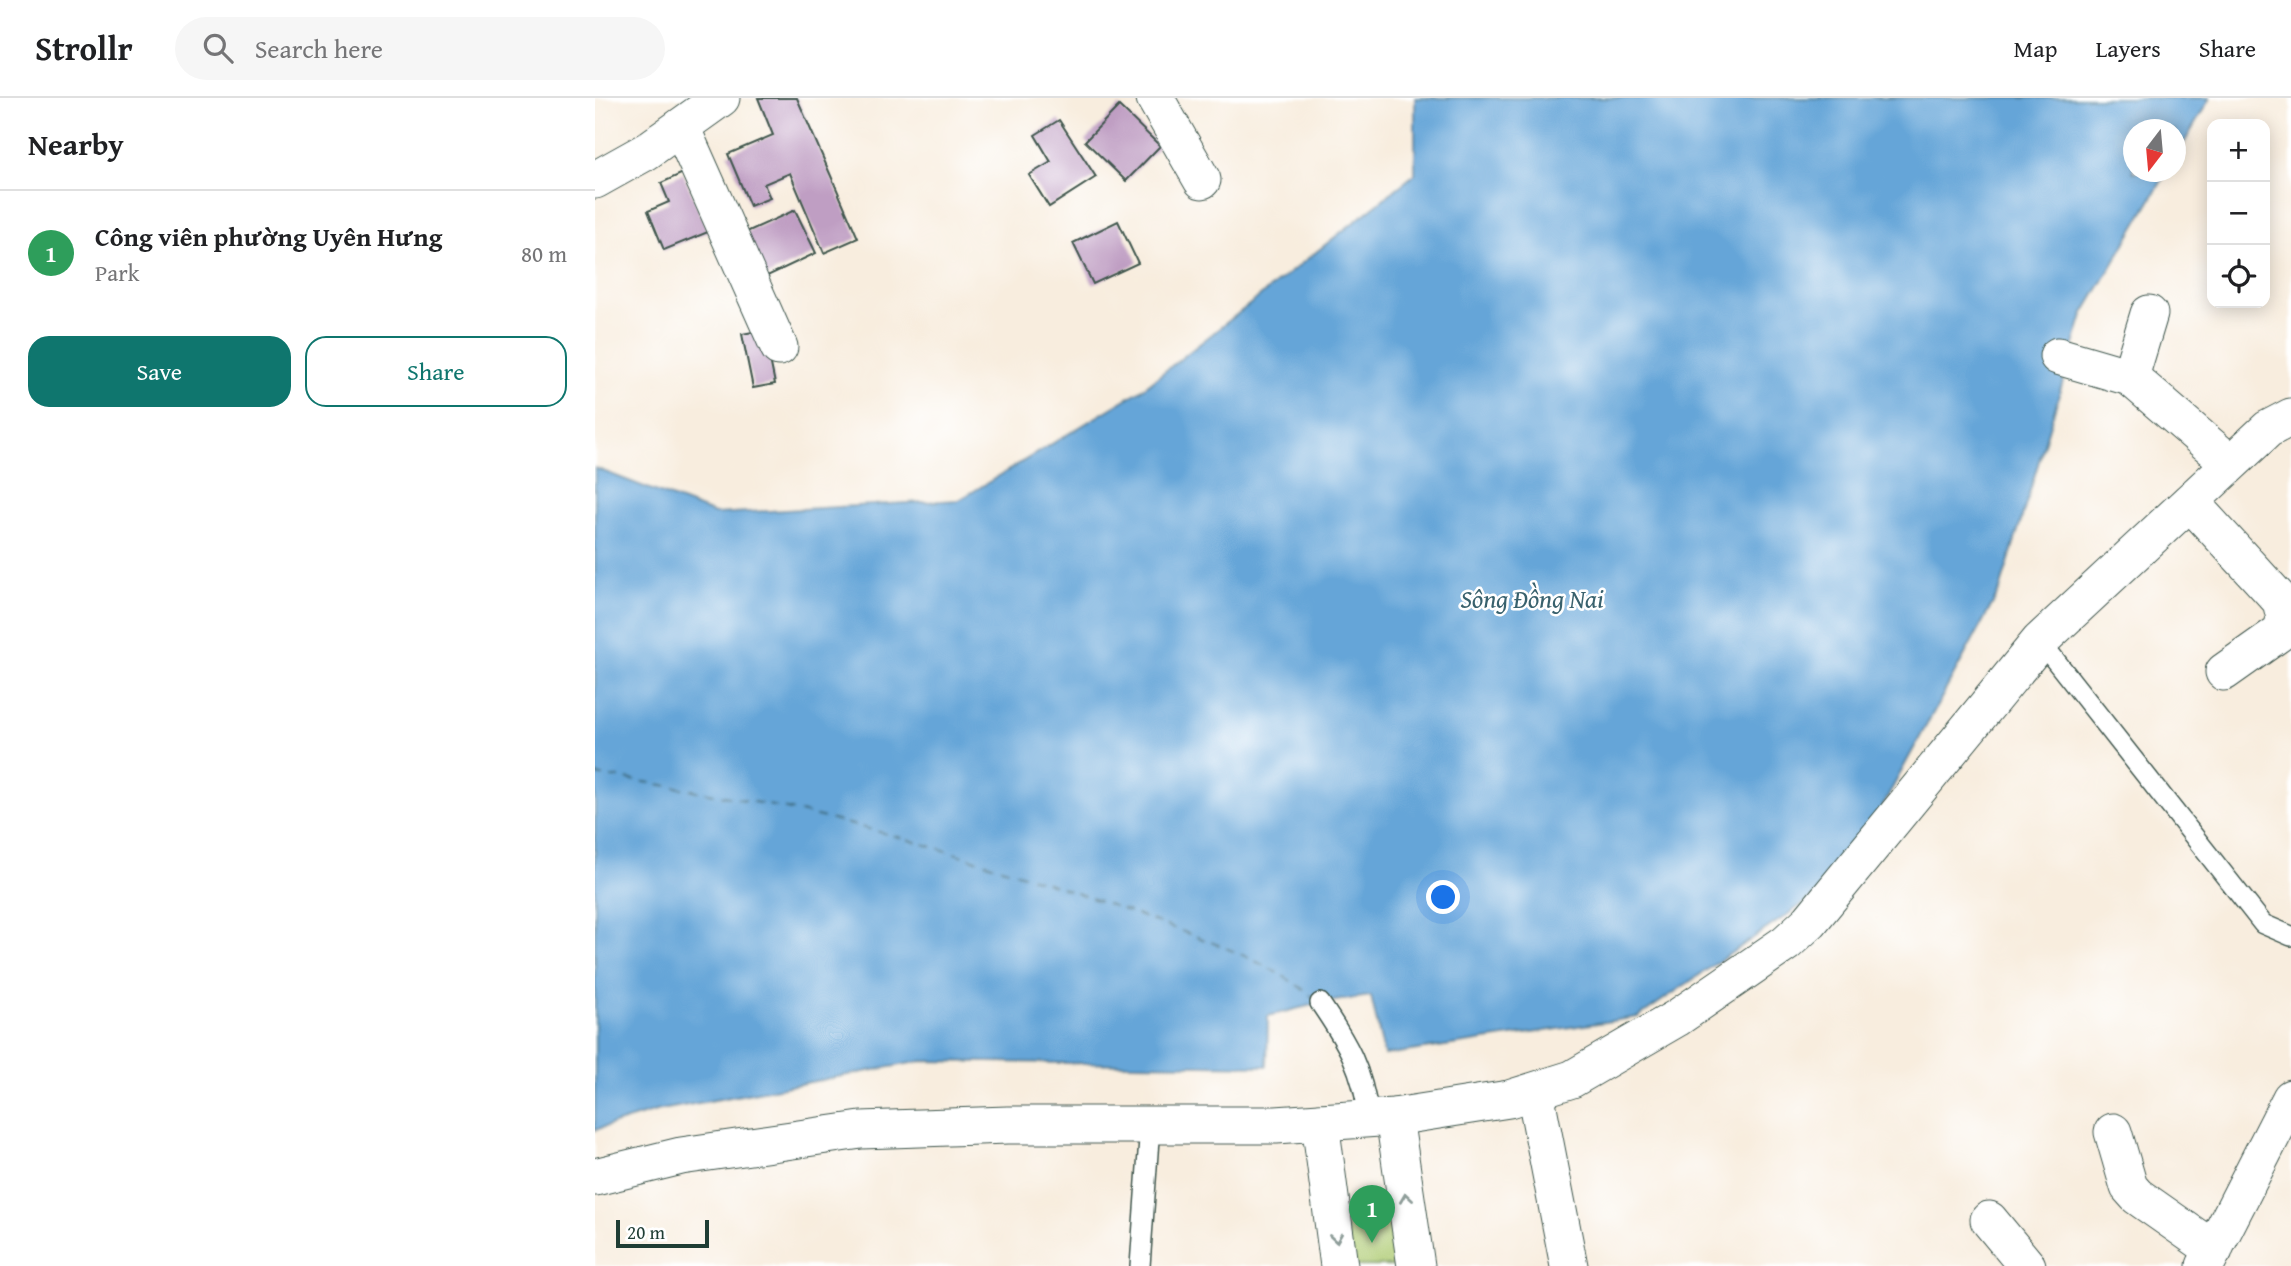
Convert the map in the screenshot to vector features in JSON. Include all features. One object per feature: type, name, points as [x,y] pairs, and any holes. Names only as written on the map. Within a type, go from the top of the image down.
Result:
[{"type":"street","points":[[595,180],[647,151],[721,98]]},
{"type":"street","points":[[1155,98],[1202,180]]},
{"type":"street","points":[[681,127],[779,346]]},
{"type":"street","points":[[2130,377],[2149,314]]},
{"type":"street","points":[[2059,356],[2130,377],[2230,463]]},
{"type":"street","points":[[595,1177],[681,1156],[861,1130],[1009,1125],[1276,1125],[1381,1118],[1509,1099],[1572,1079],[1677,1018],[1786,943],[1810,921],[1867,855],[2040,641],[2230,463],[2269,429],[2291,417]]},
{"type":"street","points":[[2190,502],[2281,601],[2285,618],[2282,631],[2224,672]]},
{"type":"street","points":[[1535,1092],[1569,1266]]},
{"type":"street","points":[[2113,1132],[2129,1187],[2209,1258],[2291,1098]]},
{"type":"street","points":[[1381,1118],[1416,1266]]},
{"type":"street","points":[[1320,1122],[1339,1266]]},
{"type":"street","points":[[1990,1220],[2027,1266]]},
{"type":"lane","points":[[2040,641],[2263,923],[2291,936]]},
{"type":"lane","points":[[1320,1003],[1346,1041],[1365,1092],[1381,1118]]},
{"type":"lane","points":[[1140,1266],[1150,1125]]},
{"type":"green space","points":[[1388,1205],[1395,1211],[1403,1266],[1349,1266],[1346,1211]]},
{"type":"water","name":"Sông Đồng Nai","points":[[1415,98],[2210,98],[2186,140],[2186,119],[2123,119],[2123,182],[2161,182],[2083,315],[2000,590],[1845,875],[1638,1017],[1384,1055],[1371,996],[1320,1003],[1268,1016],[1267,1066],[922,1061],[656,1111],[595,1130],[595,468],[715,514],[959,500],[1141,390],[1415,174]]},
{"type":"building","points":[[758,98],[797,98],[858,238],[824,253],[790,173],[764,184],[770,198],[750,206],[728,154],[773,135]]},
{"type":"building","points":[[1119,106],[1160,146],[1126,181],[1085,141]]},
{"type":"building","points":[[1059,120],[1096,177],[1049,207],[1029,175],[1051,162],[1035,135]]},
{"type":"building","points":[[683,173],[708,232],[664,250],[648,211],[669,202],[661,183]]},
{"type":"building","points":[[795,210],[816,253],[761,279],[740,235]]},
{"type":"building","points":[[1118,221],[1138,263],[1093,284],[1073,243]]},
{"type":"building","points":[[764,330],[775,384],[753,388],[742,334]]},
{"type":"ferry route","points":[[595,775],[735,798],[942,849],[1077,893],[1232,951],[1275,972],[1314,998]]},
{"type":"place","name":"Công viên phường Uyên Hưng","points":[[1372,1243]]}]
